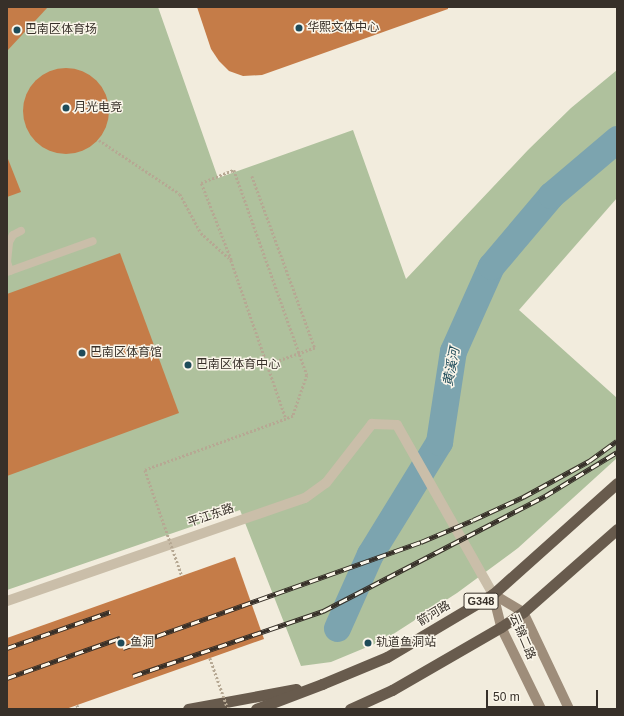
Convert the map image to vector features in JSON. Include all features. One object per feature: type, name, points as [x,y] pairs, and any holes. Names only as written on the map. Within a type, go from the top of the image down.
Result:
[{"type":"highway","name":"箭河路","points":[[256,709],[388,657],[494,594],[617,483]]},
{"type":"highway","name":"G348","points":[[350,709],[392,690],[501,627],[523,612],[617,529]]},
{"type":"highway","points":[[188,709],[212,703],[322,684]]},
{"type":"main road","name":"云锦二路","points":[[494,594],[523,612],[569,709]]},
{"type":"main road","name":"云锦二路","points":[[494,594],[501,627],[541,709]]},
{"type":"street","name":"平江东路","points":[[7,601],[305,498],[326,484],[372,424],[397,425],[494,594]]},
{"type":"lane","points":[[21,231],[13,235],[9,242],[7,262],[8,271],[93,240]]},
{"type":"path","points":[[99,140],[180,194],[201,234],[231,260]]},
{"type":"path","points":[[182,576],[145,470],[286,419],[293,416],[307,375],[234,170],[202,183],[231,260],[286,419]]},
{"type":"path","points":[[252,176],[315,348],[267,365]]},
{"type":"path","points":[[210,658],[228,709]]},
{"type":"path","points":[[77,705],[78,709]]},
{"type":"green space","name":"巴南区体育中心","points":[[7,7],[158,7],[218,178],[353,130],[406,279],[528,150],[571,108],[617,70],[617,198],[519,310],[617,398],[617,458],[518,548],[457,593],[384,640],[331,662],[301,666],[240,510],[7,590]]},
{"type":"building","name":"巴南区体育场","points":[[7,7],[48,7],[7,51]]},
{"type":"building","name":"华熙文体中心","points":[[197,7],[448,7],[448,9],[262,75],[243,76],[229,71],[219,61],[211,49]]},
{"type":"building","name":"月光电竞","points":[[58,68],[74,68],[83,71],[97,80],[106,94],[109,103],[109,119],[106,128],[97,142],[83,151],[74,154],[58,154],[42,147],[35,142],[30,135],[23,119],[23,103],[30,87],[35,80],[42,75]]},
{"type":"building","points":[[7,159],[21,192],[7,197]]},
{"type":"building","name":"巴南区体育馆","points":[[120,253],[179,413],[7,476],[7,294]]},
{"type":"building","points":[[235,557],[264,639],[66,709],[7,709],[7,638]]},
{"type":"waterway","name":"黄溪河","points":[[337,628],[370,554],[439,442],[453,351],[491,266],[551,195],[617,139]]},
{"type":"railway","points":[[123,648],[421,542],[523,497],[589,461],[617,441]]},
{"type":"railway","points":[[133,676],[323,611],[545,496],[617,452]]},
{"type":"railway","points":[[7,648],[110,612]]},
{"type":"railway","points":[[7,678],[120,638]]},
{"type":"place","name":"华熙文体中心","points":[[299,28]]},
{"type":"place","name":"巴南区体育场","points":[[17,30]]},
{"type":"place","name":"月光电竞","points":[[66,108]]},
{"type":"place","name":"巴南区体育馆","points":[[82,353]]},
{"type":"place","name":"巴南区体育中心","points":[[188,365]]},
{"type":"place","name":"鱼洞","points":[[121,643]]},
{"type":"place","name":"轨道鱼洞站","points":[[368,643]]}]
